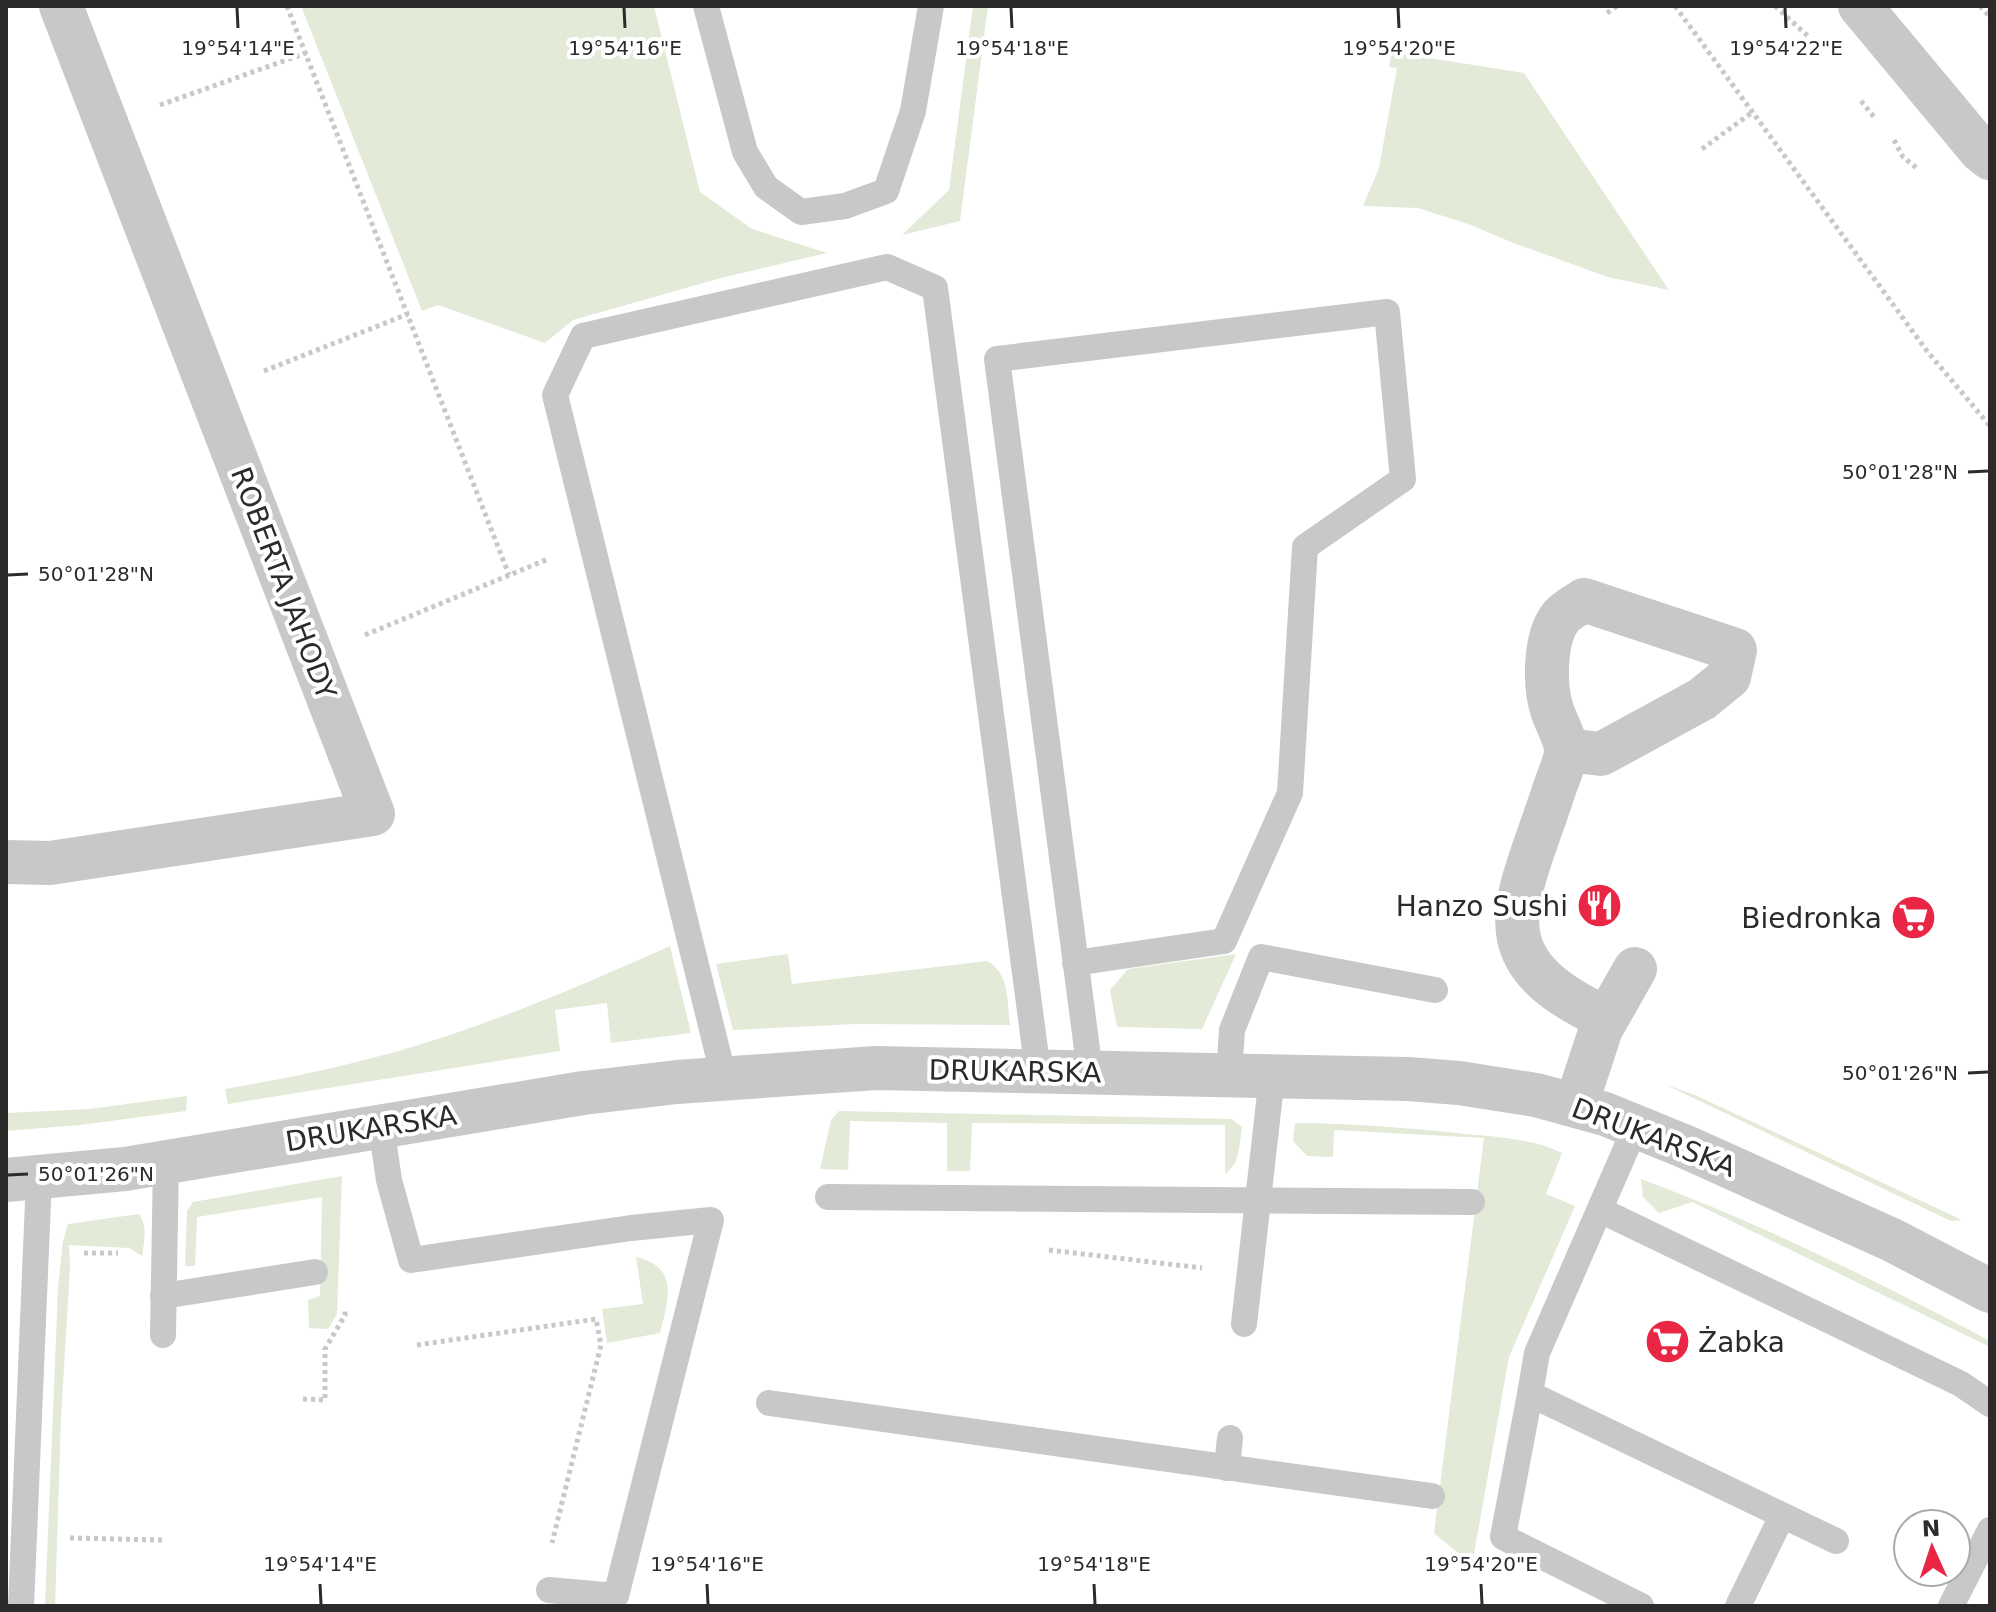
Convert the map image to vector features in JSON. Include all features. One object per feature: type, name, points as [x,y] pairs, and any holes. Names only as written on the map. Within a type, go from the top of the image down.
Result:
[{"type":"street","name":"ROBERTA JAHODY","points":[[6,862],[50,863],[373,814],[61,6]]},
{"type":"street","points":[[1860,6],[1990,158]]},
{"type":"street","points":[[1567,750],[1519,898],[1517,930],[1532,969],[1543,980],[1566,997],[1606,1018]]},
{"type":"street","points":[[1576,1105],[1606,1018],[1635,969]]},
{"type":"street","name":"DRUKARSKA","points":[[22,1179],[85,1174],[583,1093],[724,1078],[876,1068],[1459,1083],[1576,1105],[1636,1126],[1775,1185],[1892,1240],[1990,1291]]},
{"type":"lane","points":[[706,6],[745,152],[766,187],[801,212],[845,206],[886,191],[913,111],[931,6]]},
{"type":"lane","points":[[724,1078],[555,395],[583,336],[887,267],[935,288],[1038,1072]]},
{"type":"lane","points":[[1075,963],[1224,941],[1290,793],[1305,547],[1403,479],[1387,312],[997,359],[1075,963],[1090,1072]]},
{"type":"lane","points":[[1229,1076],[1232,1030],[1261,957],[1435,990]]},
{"type":"lane","points":[[1244,1324],[1272,1076]]},
{"type":"lane","points":[[381,1126],[389,1180],[411,1260],[631,1228],[711,1220],[616,1596],[549,1590]]},
{"type":"lane","points":[[1636,1126],[1537,1353],[1503,1537],[1641,1606]]},
{"type":"lane","points":[[163,1335],[166,1161]]},
{"type":"lane","points":[[21,1606],[17,1432],[22,1179]]},
{"type":"lane","points":[[828,1197],[1472,1202]]},
{"type":"lane","points":[[1600,1210],[1961,1384],[1990,1404]]},
{"type":"lane","points":[[163,1296],[315,1272]]},
{"type":"lane","points":[[1530,1394],[1836,1541]]},
{"type":"lane","points":[[769,1403],[1432,1496]]},
{"type":"lane","points":[[1227,1468],[1230,1438]]},
{"type":"lane","points":[[1738,1606],[1782,1516]]},
{"type":"lane","points":[[1946,1597],[1990,1530]]},
{"type":"path","points":[[287,6],[509,575]]},
{"type":"path","points":[[1607,13],[1617,6]]},
{"type":"path","points":[[1675,6],[1927,351],[1990,426]]},
{"type":"path","points":[[1980,6],[1990,17]]},
{"type":"path","points":[[106,124],[306,53]]},
{"type":"path","points":[[1702,149],[1754,111]]},
{"type":"path","points":[[210,393],[408,314]]},
{"type":"path","points":[[312,658],[589,540]]},
{"type":"path","points":[[76,1253],[126,1253],[137,1262],[163,1296]]},
{"type":"path","points":[[417,1345],[596,1319],[601,1345],[552,1544]]},
{"type":"path","points":[[303,1399],[325,1400],[325,1349]]},
{"type":"path","points":[[65,1538],[162,1540]]},
{"type":"green space","points":[[301,6],[654,6],[700,192],[752,229],[827,253],[721,278],[573,320],[545,343],[438,305],[422,311]]},
{"type":"green space","points":[[973,6],[988,6],[960,221],[902,235],[949,190]]},
{"type":"green space","points":[[1392,52],[1524,73],[1669,290],[1608,277],[1418,208],[1363,206],[1379,168],[1397,68],[1389,67]]},
{"type":"green space","points":[[670,946],[691,1033],[611,1043],[607,1003],[555,1010],[560,1051],[228,1104],[225,1089],[282,1079],[422,1044],[534,1004]]},
{"type":"green space","points":[[788,954],[792,984],[987,961],[1004,980],[1010,1025],[856,1024],[733,1030],[716,964]]},
{"type":"green space","points":[[1236,954],[1202,1029],[1117,1027],[1110,990],[1128,969]]},
{"type":"green space","points":[[1664,1084],[1695,1095],[1962,1220],[1951,1221]]},
{"type":"green space","points":[[187,1096],[186,1111],[6,1131],[6,1113],[89,1109]]},
{"type":"green space","points":[[839,1111],[1232,1119],[1242,1127],[1237,1159],[1225,1174],[1225,1125],[972,1123],[970,1171],[947,1171],[947,1123],[850,1121],[848,1170],[820,1169],[831,1120]]},
{"type":"green space","points":[[1295,1123],[1381,1126],[1503,1138],[1562,1153],[1546,1194],[1575,1206],[1509,1357],[1472,1565],[1434,1533],[1484,1138],[1334,1130],[1333,1157],[1307,1156],[1293,1141]]},
{"type":"green space","points":[[342,1176],[337,1314],[328,1329],[309,1328],[308,1300],[320,1296],[322,1197],[197,1217],[195,1266],[185,1266],[187,1211],[193,1202]]},
{"type":"green space","points":[[1641,1179],[1818,1254],[1990,1341],[1990,1347],[1692,1202],[1659,1213],[1643,1197]]},
{"type":"green space","points":[[139,1214],[144,1229],[142,1256],[129,1248],[69,1245],[55,1606],[45,1606],[58,1288],[63,1241],[68,1224]]},
{"type":"green space","points":[[636,1257],[650,1262],[665,1277],[668,1298],[660,1333],[607,1343],[602,1309],[643,1304]]},
{"type":"place","name":"Hanzo Sushi","points":[[1599,906]]},
{"type":"place","name":"Biedronka","points":[[1913,918]]},
{"type":"place","name":"Żabka","points":[[1667,1342]]}]
